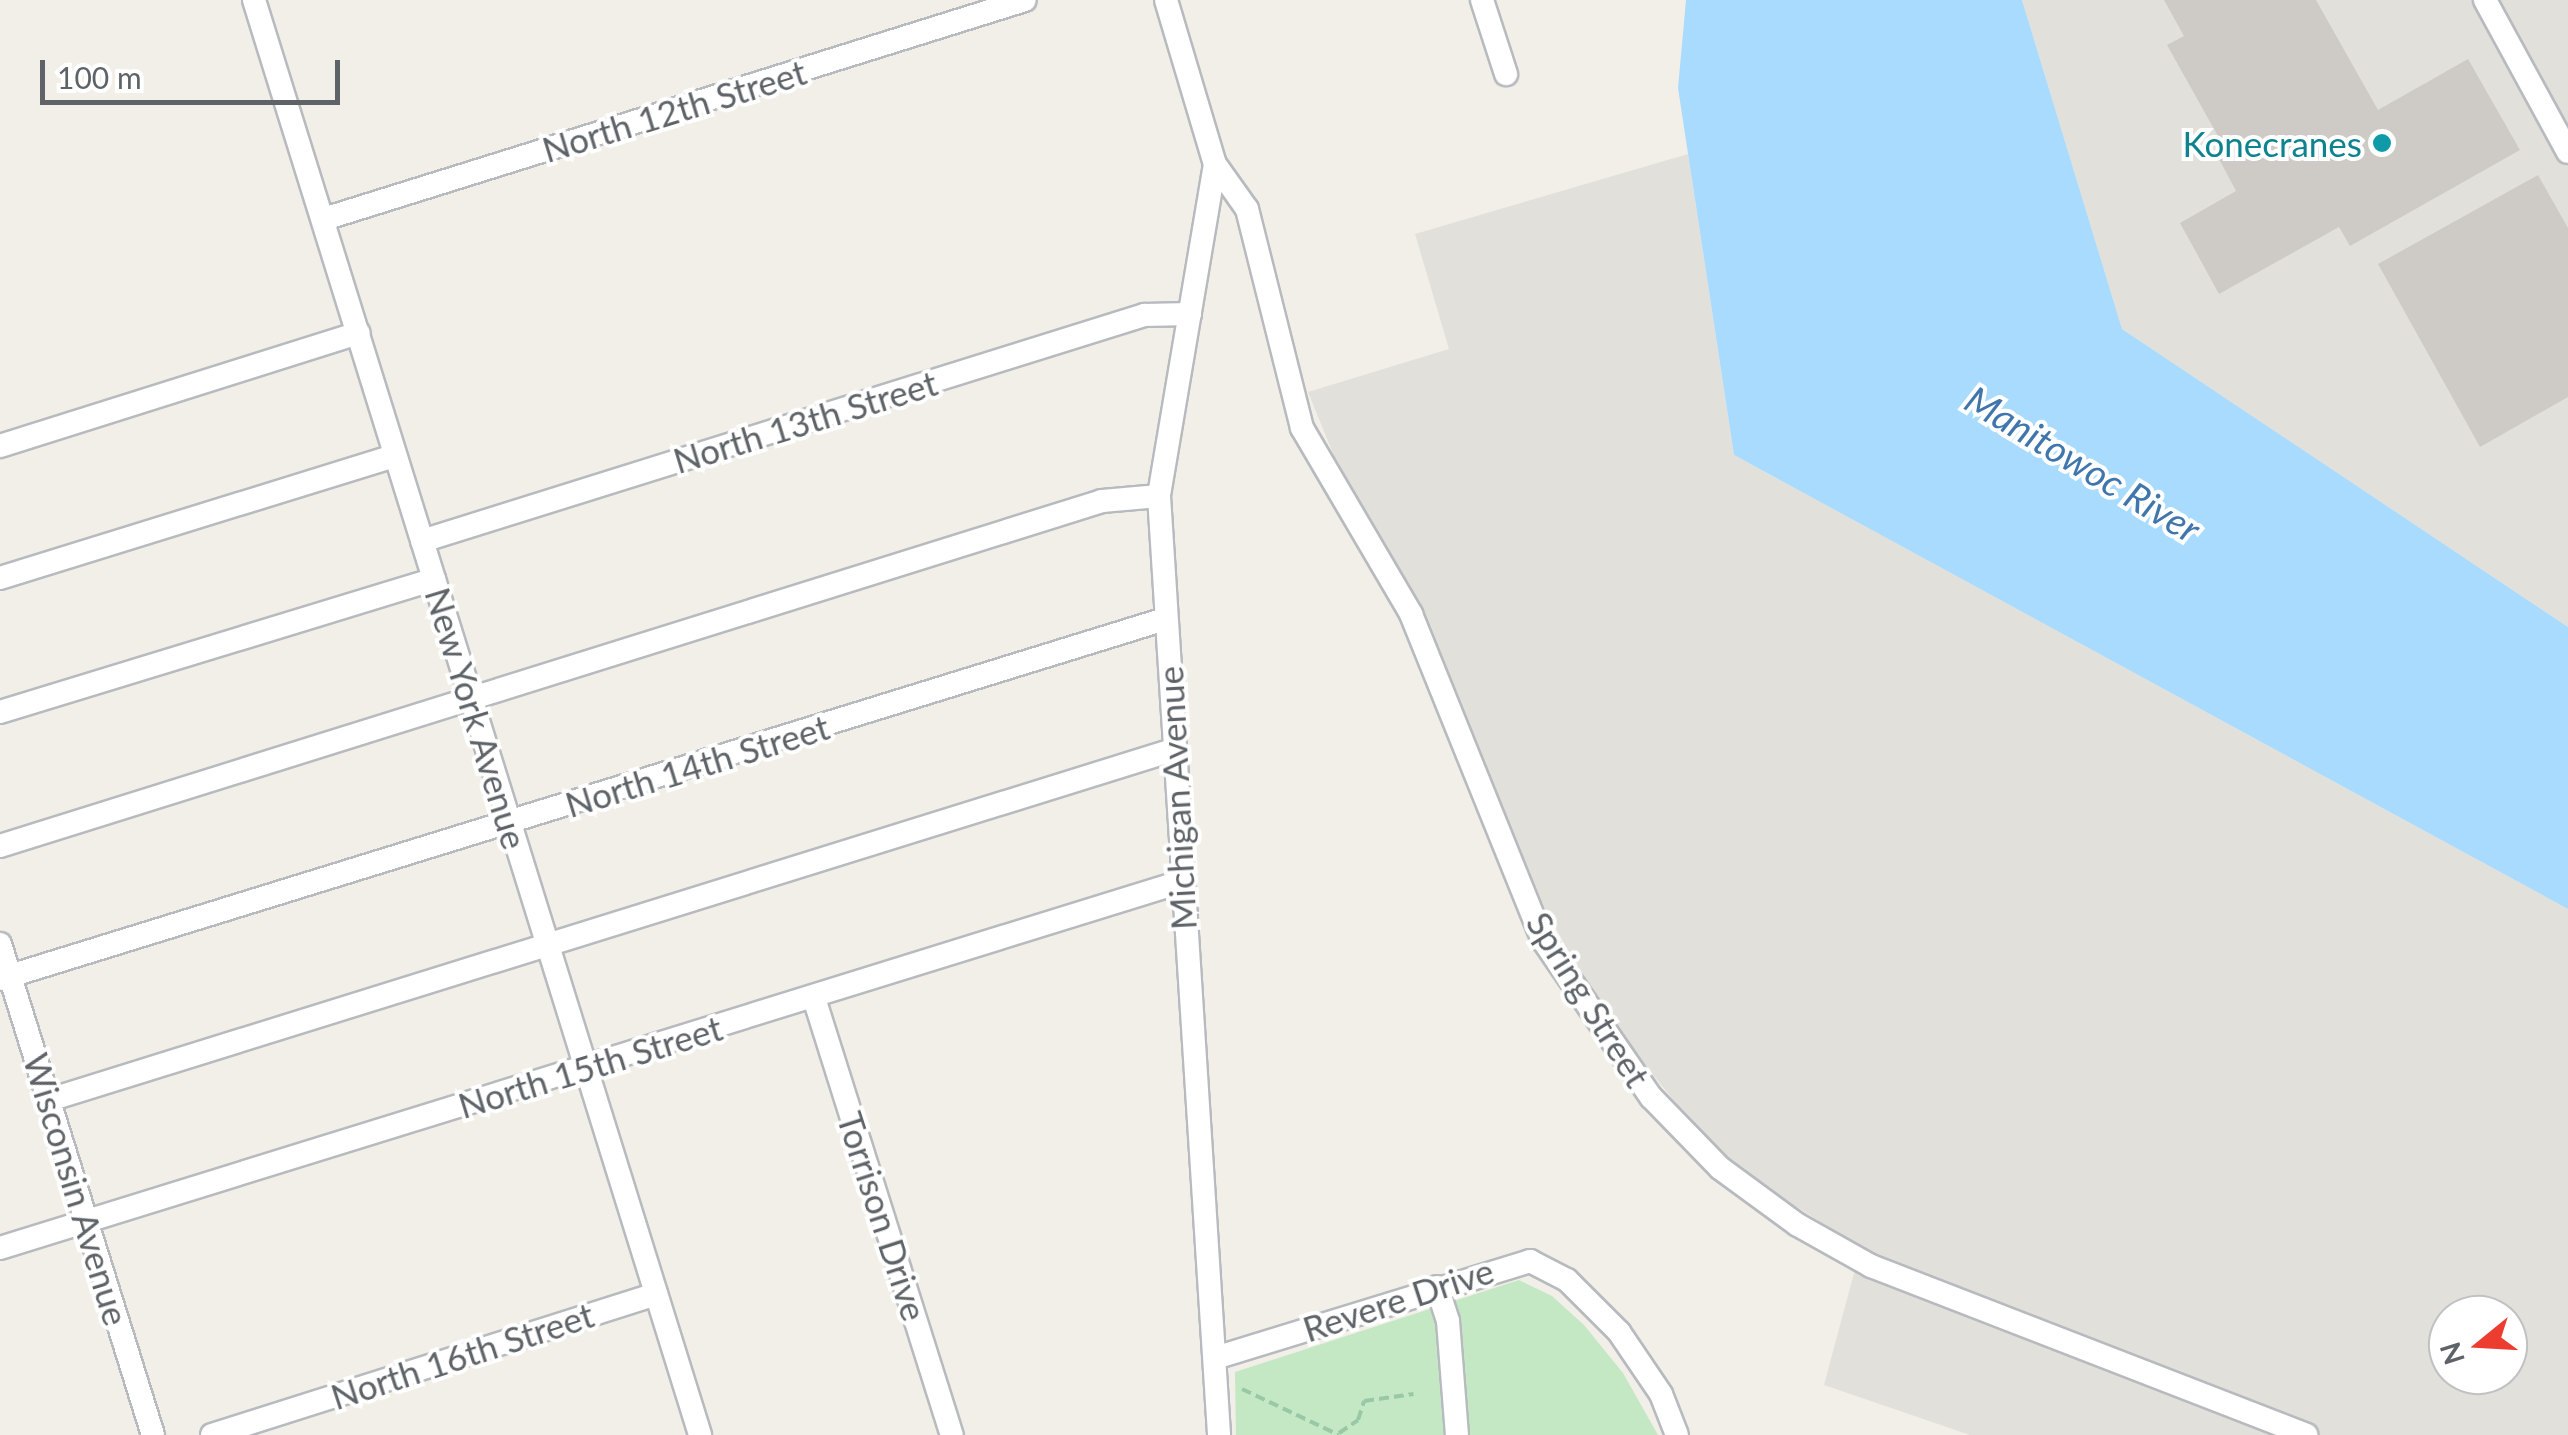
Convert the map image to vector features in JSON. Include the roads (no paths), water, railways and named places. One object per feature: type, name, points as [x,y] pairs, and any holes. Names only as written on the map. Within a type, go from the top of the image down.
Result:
[{"type":"street","name":"New York Avenue","points":[[254,0],[700,1435]]},
{"type":"street","name":"North 12th Street","points":[[324,219],[1025,0]]},
{"type":"street","points":[[1166,0],[1215,164]]},
{"type":"street","points":[[1482,0],[1506,74]]},
{"type":"street","points":[[2485,0],[2568,152]]},
{"type":"street","name":"Michigan Avenue","points":[[1215,164],[1159,496],[1180,882],[1218,1435]]},
{"type":"street","name":"Spring Street","points":[[1215,164],[1247,210],[1302,428],[1411,614],[1543,940],[1651,1097],[1720,1168],[1798,1225],[1871,1266],[2306,1435]]},
{"type":"street","name":"North 13th Street","points":[[422,541],[1144,315],[1190,314]]},
{"type":"street","points":[[0,446],[358,333]]},
{"type":"street","points":[[0,578],[395,456]]},
{"type":"street","points":[[0,846],[1102,501],[1159,496]]},
{"type":"street","points":[[0,712],[434,579]]},
{"type":"street","name":"North 14th Street","points":[[5,978],[1165,620]]},
{"type":"street","points":[[49,1100],[1173,750]]},
{"type":"street","name":"North 15th Street","points":[[0,1248],[1180,882]]},
{"type":"street","name":"Wisconsin Avenue","points":[[0,944],[5,978],[88,1220],[153,1435]]},
{"type":"street","name":"Torrison Drive","points":[[814,998],[952,1435]]},
{"type":"street","name":"Revere Drive","points":[[1215,1358],[1530,1261],[1567,1280],[1647,1370],[1676,1435]]},
{"type":"street","points":[[1437,1287],[1448,1321],[1457,1435]]},
{"type":"street","name":"North 16th Street","points":[[212,1435],[656,1294]]},
{"type":"water","name":"Manitowoc River","points":[[1686,0],[2022,0],[2122,329],[2568,627],[2568,909],[1734,455],[1678,88]]},
{"type":"place","name":"Konecranes","points":[[2382,143]]}]
